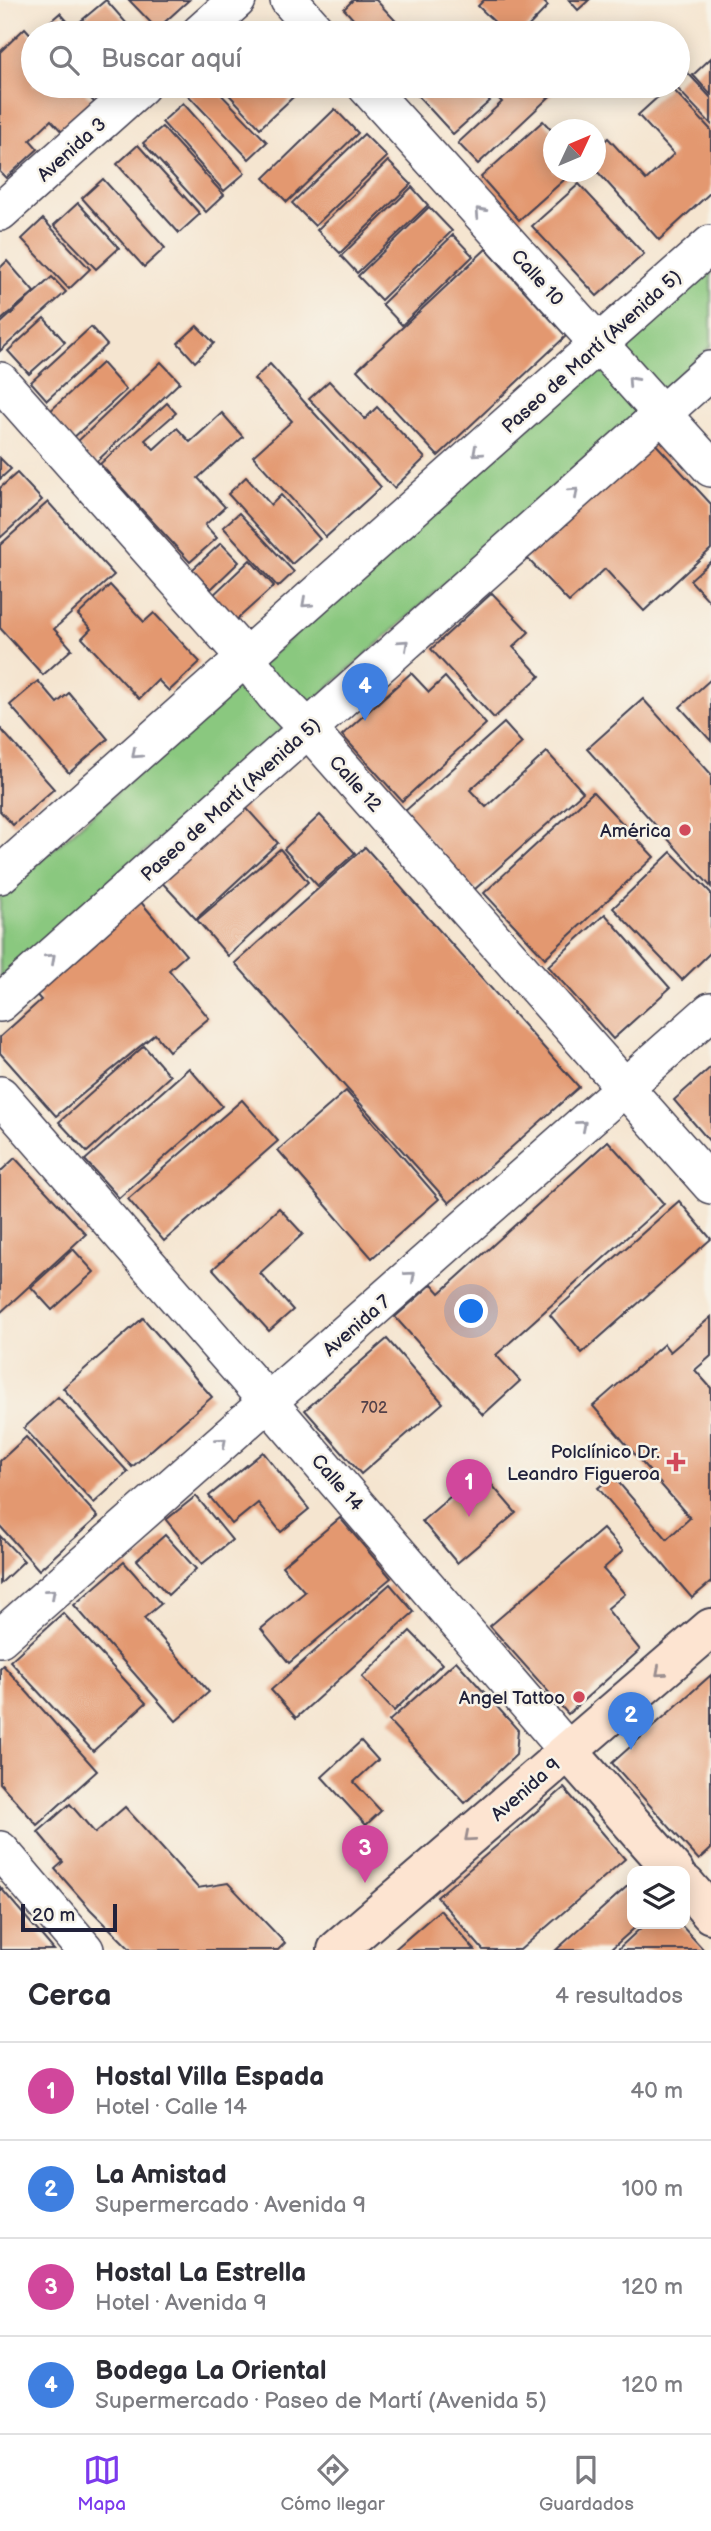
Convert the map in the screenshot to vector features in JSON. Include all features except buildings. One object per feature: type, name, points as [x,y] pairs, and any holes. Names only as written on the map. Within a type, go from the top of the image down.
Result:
[{"type":"main road","name":"Avenida 9","points":[[337,1950],[711,1628]]},
{"type":"main road","name":"Calle 14","points":[[569,1752],[670,1866]]},
{"type":"main road","points":[[690,1890],[711,1914]]},
{"type":"street","points":[[213,21],[237,0]]},
{"type":"street","points":[[289,0],[307,21]]},
{"type":"street","name":"Avenida 3","points":[[0,212],[128,98]]},
{"type":"street","name":"Calle 10","points":[[377,98],[711,468]]},
{"type":"street","name":"Paseo de Martí (Avenida 5)","points":[[0,875],[711,244]]},
{"type":"street","name":"Paseo de Martí (Avenida 5)","points":[[0,1003],[711,370]]},
{"type":"street","name":"Calle 12","points":[[0,381],[711,1185]]},
{"type":"street","name":"Avenida 7","points":[[0,1638],[711,1012]]},
{"type":"street","name":"Calle 14","points":[[0,1095],[569,1752]]},
{"type":"street","points":[[0,1850],[85,1950]]},
{"type":"green space","points":[[711,264],[711,346],[0,981],[0,897]]},
{"type":"place","name":"Bodega La Oriental","points":[[365,721]]},
{"type":"place","name":"América","points":[[685,830]]},
{"type":"place","name":"Polclínico Dr. Leandro Figueroa","points":[[676,1462]]},
{"type":"place","name":"Hostal Villa Espada","points":[[469,1517]]},
{"type":"place","name":"Angel Tattoo","points":[[579,1697]]},
{"type":"place","name":"La Amistad","points":[[631,1750]]},
{"type":"place","name":"Hostal La Estrella","points":[[365,1883]]}]
